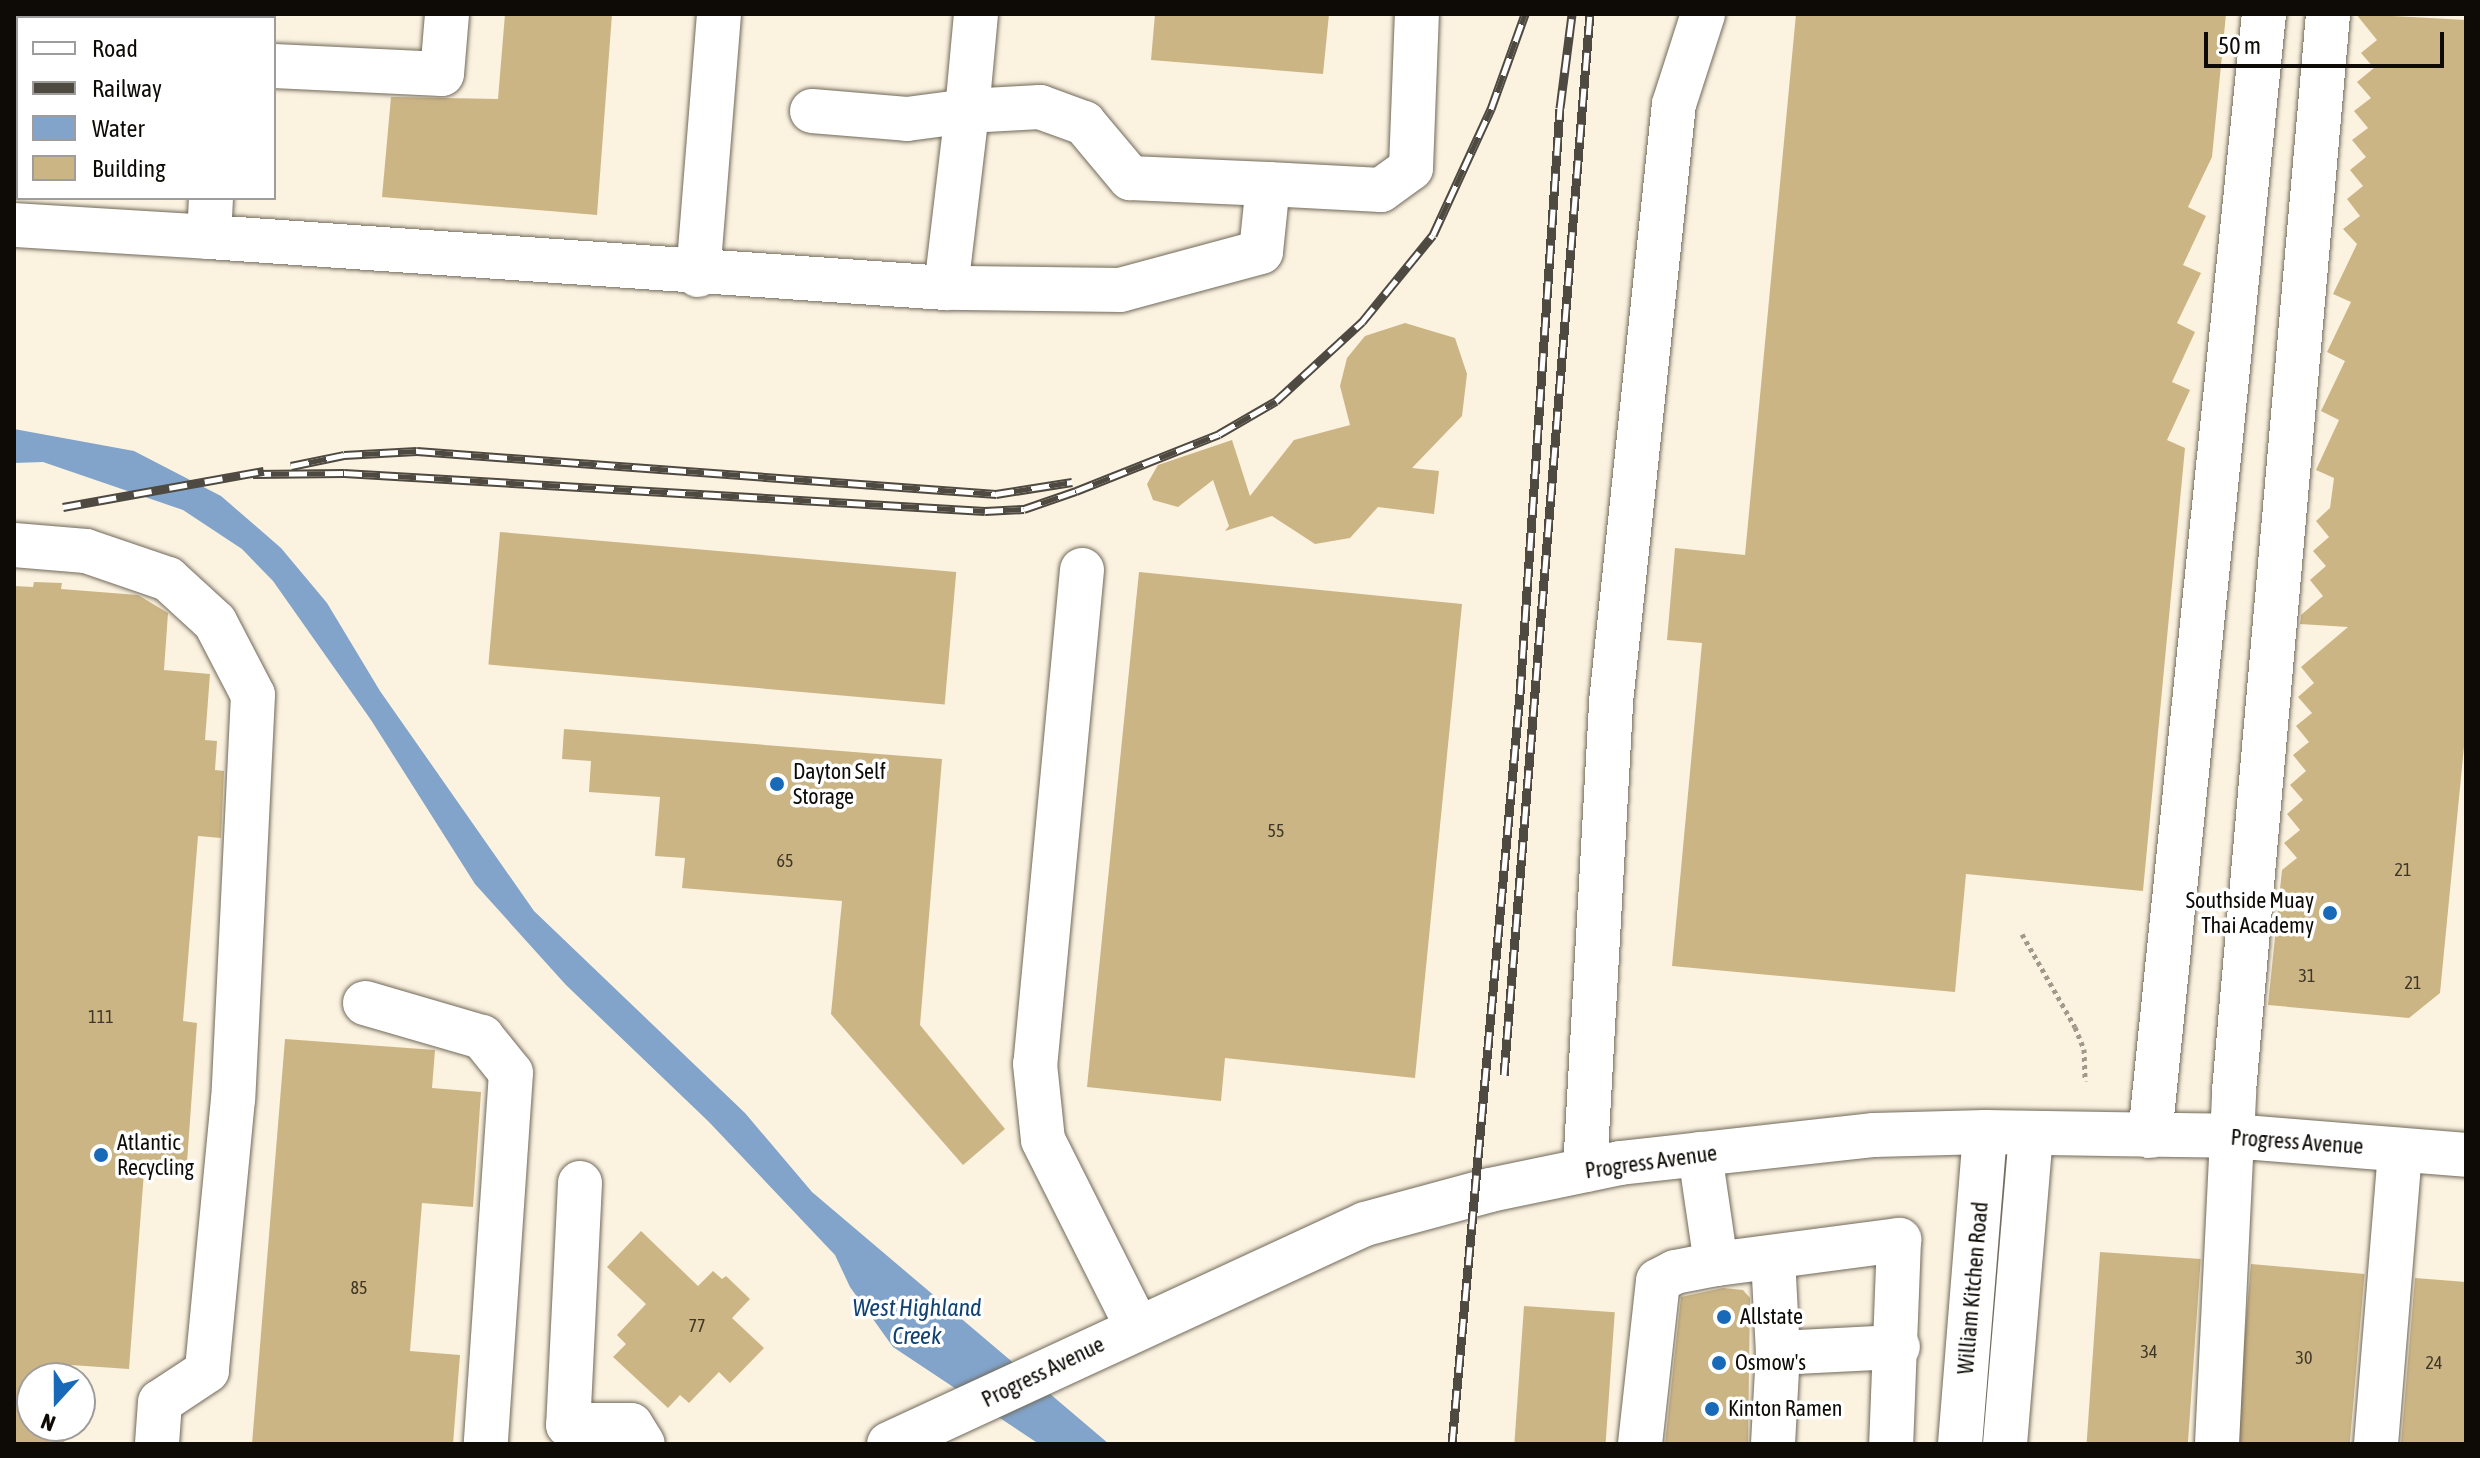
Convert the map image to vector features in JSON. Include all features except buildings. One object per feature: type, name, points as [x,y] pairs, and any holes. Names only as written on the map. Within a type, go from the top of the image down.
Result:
[{"type":"main road","points":[[276,66],[442,74],[447,14]]},
{"type":"main road","points":[[698,275],[719,14]]},
{"type":"main road","points":[[946,288],[976,14]]},
{"type":"main road","points":[[812,111],[907,119],[967,111],[1040,107],[1084,123],[1130,178],[1381,190],[1411,168],[1417,14]]},
{"type":"main road","points":[[1585,1170],[1612,686],[1674,104],[1703,14]]},
{"type":"main road","points":[[2150,1136],[2264,14]]},
{"type":"main road","points":[[2217,1444],[2231,1136],[2328,14]]},
{"type":"main road","points":[[14,225],[61,213],[210,218],[698,275],[946,288],[1120,290],[1261,252],[1268,184]]},
{"type":"main road","points":[[14,545],[86,551],[168,579],[215,622],[253,695],[233,1099],[207,1371],[160,1402],[157,1444]]},
{"type":"main road","points":[[1082,570],[1035,1064],[1043,1140],[1137,1327]]},
{"type":"main road","points":[[365,1003],[482,1037],[511,1073],[486,1444]]},
{"type":"main road","name":"Progress Avenue","points":[[889,1444],[1088,1348],[1365,1224],[1585,1170],[1874,1135],[1985,1132],[2231,1136],[2466,1155]]},
{"type":"main road","name":"William Kitchen Road","points":[[1960,1444],[1985,1132]]},
{"type":"main road","name":"William Kitchen Road","points":[[2005,1444],[2031,1135]]},
{"type":"main road","points":[[2376,1444],[2400,1150]]},
{"type":"main road","points":[[1700,1154],[1716,1264]]},
{"type":"main road","points":[[580,1183],[568,1425],[631,1425],[643,1444]]},
{"type":"main road","points":[[1640,1444],[1658,1281],[1675,1272],[1716,1264],[1899,1240],[1898,1347],[1891,1444]]},
{"type":"main road","points":[[1773,1258],[1778,1353],[1773,1444],[1781,1444]]},
{"type":"main road","points":[[1778,1353],[1898,1347]]},
{"type":"path","points":[[2022,934],[2075,1027],[2084,1049],[2085,1081]]},
{"type":"water","name":"West Highland Creek","points":[[14,429],[134,451],[221,496],[281,548],[327,603],[380,691],[534,911],[745,1113],[812,1192],[1109,1444],[1039,1444],[893,1347],[850,1287],[835,1255],[709,1122],[566,985],[475,884],[371,720],[273,581],[242,549],[183,510],[43,462],[14,463]]},
{"type":"railway","points":[[253,474],[344,473],[985,511],[1024,509],[1076,491],[1219,434],[1276,401],[1362,322],[1433,235],[1491,109],[1525,14]]},
{"type":"railway","points":[[1452,1444],[1520,694],[1560,108],[1572,14]]},
{"type":"railway","points":[[1504,1075],[1590,14]]},
{"type":"railway","points":[[291,466],[344,455],[417,451],[996,494],[1072,482]]},
{"type":"railway","points":[[63,507],[264,471]]},
{"type":"place","name":"Dayton Self Storage","points":[[777,784]]},
{"type":"place","name":"Southside Muay Thai Academy","points":[[2330,913]]},
{"type":"place","name":"Atlantic Recycling","points":[[101,1155]]},
{"type":"place","name":"Allstate","points":[[1724,1317]]},
{"type":"place","name":"Osmow's","points":[[1719,1363]]},
{"type":"place","name":"Kinton Ramen","points":[[1712,1409]]}]
